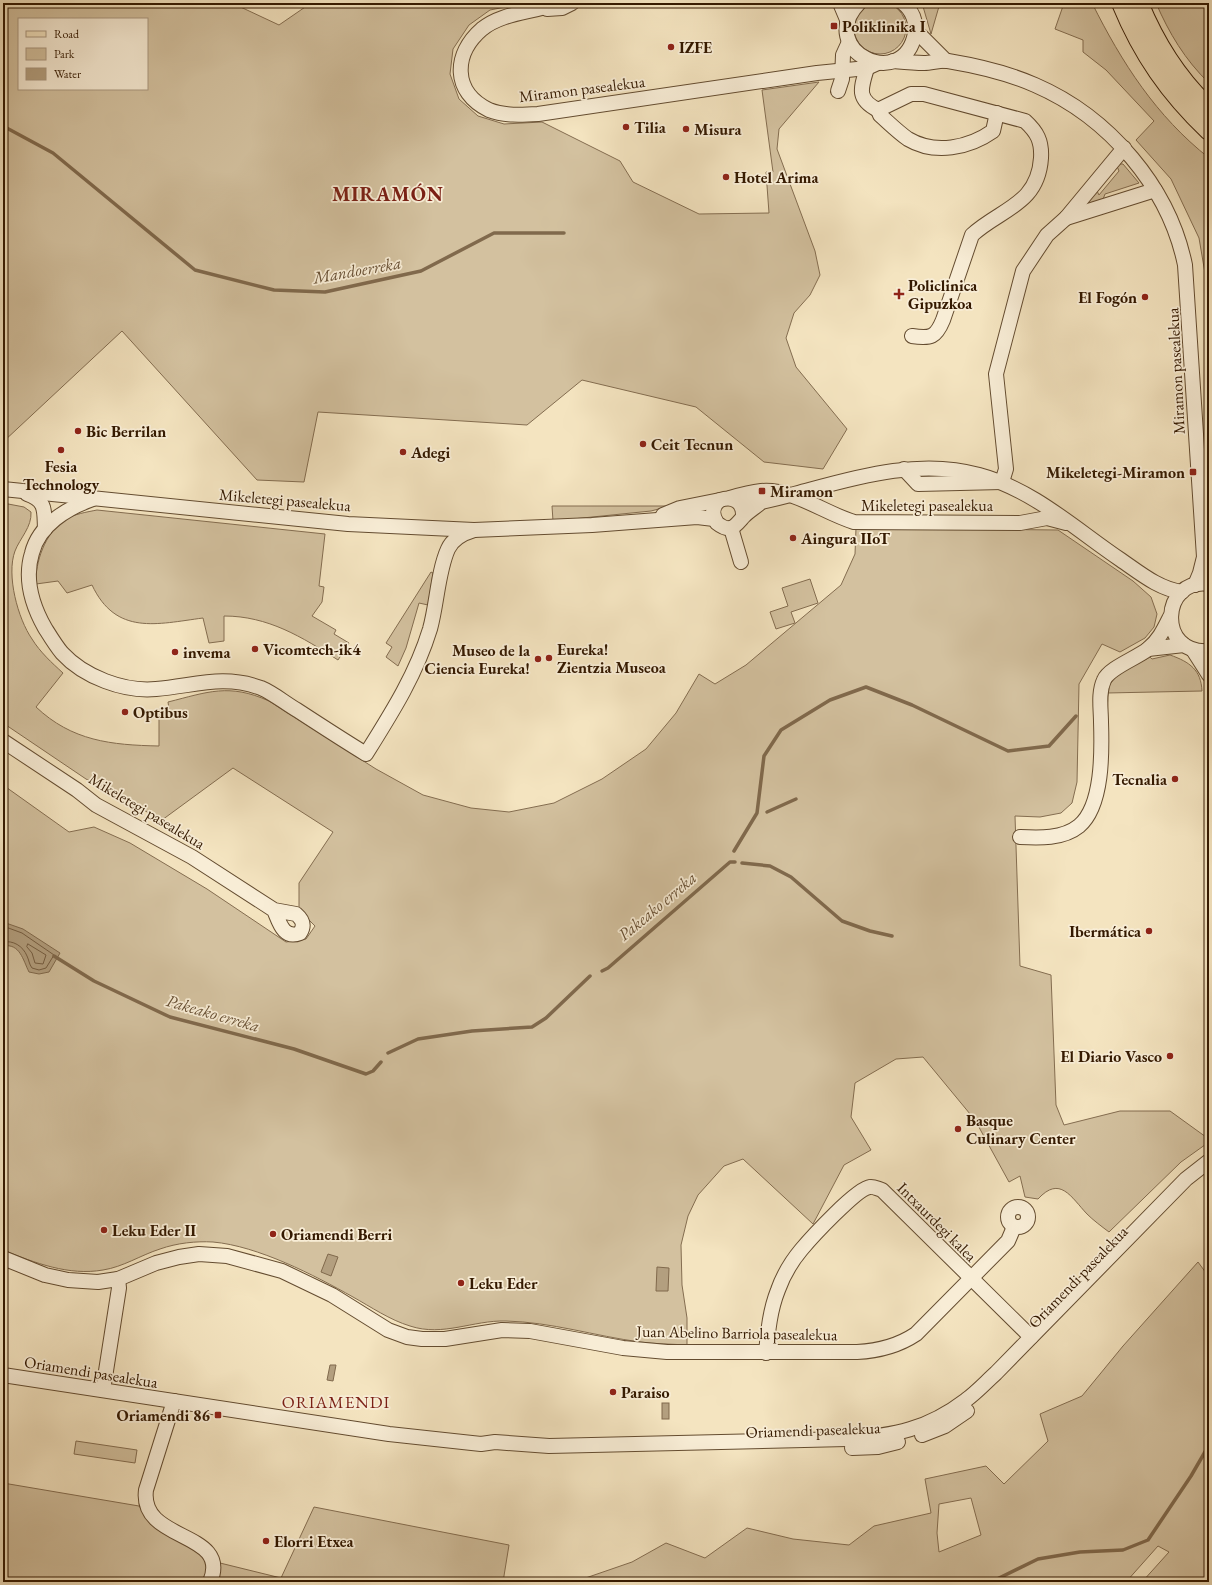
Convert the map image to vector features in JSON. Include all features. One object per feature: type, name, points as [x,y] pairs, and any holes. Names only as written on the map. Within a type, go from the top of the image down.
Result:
[{"type":"main road","points":[[1121,3],[1136,36],[1162,80],[1184,107],[1209,131]]},
{"type":"main road","points":[[1138,3],[1149,27],[1175,70],[1197,97],[1209,108]]},
{"type":"street","name":"Miramon pasealekua","points":[[557,3],[494,21],[472,38],[460,61],[463,85],[469,95],[490,110],[504,114],[538,114],[842,70],[894,61],[924,63],[946,61],[994,71],[1023,80],[1056,95],[1088,117],[1124,148],[1155,190],[1172,220],[1181,246],[1185,265],[1207,561],[1189,588],[1176,600],[1161,635],[1148,649]]},
{"type":"street","name":"Miramon pasealekua","points":[[543,8],[562,8],[572,3]]},
{"type":"street","points":[[840,3],[848,22]]},
{"type":"street","points":[[838,91],[842,79],[843,55],[850,42],[847,33],[848,22],[854,8],[859,3]]},
{"type":"street","points":[[894,61],[909,49],[915,30],[912,13],[905,4]]},
{"type":"street","points":[[915,30],[946,61]]},
{"type":"street","name":"Miramon pasealekua","points":[[850,42],[861,57],[869,61],[872,65]]},
{"type":"street","points":[[872,65],[860,89],[863,99],[869,105],[878,110],[880,115],[910,139],[924,145],[942,148],[953,147],[981,139],[993,131],[997,113]]},
{"type":"street","points":[[878,110],[911,94],[924,94],[1025,121],[1034,129],[1040,138],[1040,166],[1028,194],[1019,203],[972,235],[947,308],[937,332],[926,338],[912,336]]},
{"type":"street","points":[[1002,482],[1006,468],[996,374],[1023,271],[1047,235],[1066,218],[1124,148]]},
{"type":"street","points":[[1066,218],[1155,190]]},
{"type":"street","name":"Mikeletegi pasealekua","points":[[653,519],[680,508],[759,504],[790,495],[904,469],[931,468],[954,470],[979,475],[1002,482],[1034,497],[1068,523],[1153,582],[1171,613],[1172,627],[1176,637],[1188,647]]},
{"type":"street","points":[[9,490],[38,498],[43,505],[45,529]]},
{"type":"street","name":"Mikeletegi pasealekua","points":[[9,490],[348,524],[474,530],[592,525],[653,519],[697,517],[714,519],[721,526],[732,528],[740,522],[734,505]]},
{"type":"street","name":"Mikeletegi pasealekua","points":[[734,505],[762,491],[790,495],[807,501],[837,517],[854,522],[1020,522],[1047,518],[1068,523]]},
{"type":"street","name":"Mikeletegi pasealekua","points":[[93,499],[65,511],[45,529],[33,549],[28,564],[30,591],[36,613],[62,653],[92,675],[113,684],[137,689],[154,690],[229,680],[249,684],[272,694],[366,754],[402,696],[422,654],[437,601],[448,549],[458,537],[474,530]]},
{"type":"street","points":[[714,519],[713,508],[734,505]]},
{"type":"street","points":[[732,528],[741,562]]},
{"type":"street","name":"Mikeletegi pasealekua","points":[[1153,582],[1189,588]]},
{"type":"street","points":[[1189,588],[1209,584]]},
{"type":"street","points":[[1188,647],[1209,675]]},
{"type":"street","points":[[1020,837],[1044,838],[1064,833],[1078,826],[1087,817],[1095,801],[1102,747],[1101,689],[1104,678],[1148,649],[1188,647],[1209,651]]},
{"type":"street","name":"Mikeletegi pasealekua","points":[[3,741],[77,790],[96,805],[192,857],[274,910]]},
{"type":"street","name":"Oriamendi pasealekua","points":[[3,1375],[389,1434],[481,1444],[495,1442],[549,1446],[790,1441],[847,1439],[896,1434],[929,1422],[967,1400],[1186,1179],[1209,1161]]},
{"type":"street","name":"Oriamendi pasealekua","points":[[481,1444],[494,1449],[527,1454],[878,1447],[911,1440],[945,1426],[969,1410],[999,1383],[1184,1193],[1209,1173]]},
{"type":"street","name":"Intxaurdegi kalea","points":[[766,1353],[769,1319],[786,1271],[801,1250],[827,1223],[860,1191],[871,1186],[882,1190],[970,1278]]},
{"type":"street","name":"Juan Abelino Barriola pasealekua","points":[[3,1258],[45,1275],[68,1280],[98,1282],[118,1279],[156,1264],[179,1257],[200,1254],[227,1256],[282,1271],[332,1295],[388,1330],[407,1337],[422,1339],[445,1339],[502,1330],[530,1331],[649,1351],[766,1353],[872,1351],[904,1342],[916,1334],[1008,1240],[1014,1227]]},
{"type":"street","points":[[970,1278],[1031,1337]]},
{"type":"street","points":[[103,1390],[119,1288],[118,1279]]},
{"type":"street","points":[[1031,1337],[1039,1335],[1048,1326],[1057,1323]]},
{"type":"street","points":[[999,1383],[1005,1371],[1026,1348],[1031,1337]]},
{"type":"street","name":"Oriamendi pasealekua","points":[[174,1402],[146,1490],[144,1501],[149,1512],[158,1523],[204,1547],[210,1554],[214,1563],[213,1575],[210,1582]]},
{"type":"green space","points":[[880,2],[890,4],[898,10],[904,18],[906,28],[904,38],[898,46],[890,52],[880,54],[870,52],[862,46],[856,38],[854,28],[856,18],[862,10],[870,4]]},
{"type":"green space","points":[[3,3],[232,3],[279,25],[311,3],[526,3],[490,10],[469,25],[453,49],[450,74],[459,99],[478,116],[504,124],[542,122],[620,161],[633,182],[699,214],[769,213],[766,172],[773,172],[762,90],[819,82],[779,129],[777,149],[815,251],[820,275],[810,295],[794,313],[786,338],[796,367],[847,429],[823,469],[764,462],[696,407],[582,380],[527,425],[318,412],[304,482],[257,480],[122,331],[3,442]]},
{"type":"green space","points":[[922,3],[940,3],[931,34]]},
{"type":"green space","points":[[1055,3],[1092,3],[1115,47],[1142,87],[1173,124],[1190,142],[1209,158],[1209,324],[1206,279],[1199,238],[1171,179],[1136,140],[1154,121],[1106,70],[1083,52],[1083,40],[1055,29],[1063,6]]},
{"type":"green space","points":[[1156,3],[1209,3],[1209,83],[1192,65],[1178,46]]},
{"type":"green space","points":[[1116,164],[1123,164],[1139,183],[1105,194],[1102,202],[1084,207],[1096,189],[1099,195],[1119,171]]},
{"type":"green space","points":[[3,503],[24,507],[31,512],[28,528],[15,551],[12,572],[13,584],[18,609],[27,630],[42,653],[63,673],[36,707],[64,727],[78,734],[108,742],[159,746],[159,709],[169,709],[168,702],[218,691],[242,692],[255,695],[269,701],[376,769],[423,795],[471,808],[509,812],[554,803],[602,779],[646,749],[676,713],[699,674],[715,684],[746,665],[841,585],[855,554],[856,528],[1058,530],[1133,581],[1151,597],[1157,614],[1154,627],[1145,638],[1120,652],[1102,644],[1079,684],[1077,782],[1072,803],[1061,813],[1040,817],[1015,816],[1020,966],[1051,975],[1056,1105],[1064,1125],[1120,1111],[1170,1111],[1206,1137],[1209,1142],[1181,1162],[1109,1232],[1089,1216],[1065,1191],[1053,1189],[1046,1192],[1038,1199],[1025,1197],[1020,1176],[1009,1182],[975,1120],[923,1057],[896,1059],[855,1083],[851,1117],[871,1150],[844,1165],[813,1224],[743,1159],[724,1166],[698,1195],[688,1216],[681,1245],[682,1285],[687,1318],[687,1345],[640,1342],[523,1322],[494,1321],[446,1329],[422,1329],[395,1320],[321,1280],[267,1255],[248,1249],[213,1242],[193,1242],[173,1245],[118,1266],[103,1270],[90,1271],[65,1270],[52,1267],[3,1250],[3,785],[69,832],[94,827],[130,843],[207,889],[286,942],[306,939],[315,926],[299,910],[299,883],[333,832],[233,768],[162,820],[86,779],[3,723]]},
{"type":"green space","points":[[552,506],[670,506],[651,511],[553,521]]},
{"type":"green space","points":[[97,510],[325,534],[319,586],[324,587],[322,602],[312,616],[336,630],[334,634],[349,643],[338,660],[311,643],[284,629],[255,620],[224,616],[224,641],[209,643],[203,618],[170,623],[139,623],[113,613],[102,601],[92,585],[67,593],[58,581],[36,584],[39,558],[51,533],[57,526],[68,518]]},
{"type":"green space","points":[[431,572],[433,573],[428,605],[419,603],[406,648],[398,666],[386,657],[392,647],[386,643]]},
{"type":"green space","points":[[810,579],[818,603],[791,612],[795,623],[776,629],[770,612],[788,606],[782,588]]},
{"type":"green space","points":[[1170,655],[1189,664],[1197,672],[1202,691],[1107,693],[1109,686],[1113,681],[1130,667],[1150,657],[1152,659]]},
{"type":"green space","points":[[1198,1262],[1209,1277],[1209,1540],[1206,1547],[1209,1550],[1209,1582],[1142,1582],[1169,1552],[1158,1546],[1126,1582],[574,1582],[632,1562],[666,1543],[705,1558],[747,1528],[793,1539],[849,1545],[874,1526],[931,1513],[925,1479],[986,1466],[1004,1484],[1048,1441],[1040,1414],[1082,1396],[1123,1346]],"holes":[[[971,1498],[981,1535],[939,1552],[937,1533],[939,1504]]]},
{"type":"green space","points":[[76,1441],[137,1450],[135,1463],[74,1454]]},
{"type":"green space","points":[[3,1483],[139,1506],[156,1527],[220,1563],[281,1578],[314,1507],[509,1545],[503,1582],[3,1582]]},
{"type":"water","points":[[3,922],[23,929],[60,953],[49,972],[39,974],[29,972],[23,958],[17,950],[13,947],[3,946]]},
{"type":"water","points":[[328,1254],[338,1257],[331,1276],[321,1272]]},
{"type":"water","points":[[657,1267],[669,1268],[668,1291],[656,1291]]},
{"type":"water","points":[[330,1365],[336,1365],[333,1381],[327,1380]]},
{"type":"water","points":[[662,1403],[669,1403],[669,1419],[662,1419]]},
{"type":"waterway","name":"Mandoerreka","points":[[3,126],[53,153],[195,270],[274,290],[325,292],[421,271],[494,233],[564,233]]},
{"type":"waterway","points":[[734,851],[757,813],[764,756],[781,730],[830,700],[866,687],[912,705],[1008,751],[1049,746],[1076,716]]},
{"type":"waterway","points":[[767,812],[796,799]]},
{"type":"waterway","name":"Pakeako erreka","points":[[602,971],[608,968],[730,862],[735,862]]},
{"type":"waterway","points":[[742,863],[770,866],[791,877],[842,921],[870,931],[892,936]]},
{"type":"waterway","name":"Pakeako erreka","points":[[54,956],[94,981],[170,1017],[294,1049],[366,1074],[373,1071],[381,1062]]},
{"type":"waterway","name":"Pakeako erreka","points":[[388,1053],[418,1039],[472,1031],[532,1027],[546,1018],[590,976]]},
{"type":"waterway","points":[[991,1582],[1038,1559],[1080,1552],[1123,1550],[1148,1540],[1191,1476],[1209,1445]]},
{"type":"place","name":"Poliklinika I","points":[[834,26]]},
{"type":"place","name":"IZFE","points":[[671,47]]},
{"type":"place","name":"Tilia","points":[[626,127]]},
{"type":"place","name":"Misura","points":[[686,129]]},
{"type":"place","name":"Hotel Arima","points":[[726,177]]},
{"type":"place","name":"Policlinica Gipuzkoa","points":[[899,294]]},
{"type":"place","name":"El Fogón","points":[[1145,297]]},
{"type":"place","name":"Bic Berrilan","points":[[78,431]]},
{"type":"place","name":"Ceit Tecnun","points":[[643,444]]},
{"type":"place","name":"Fesia Technology","points":[[61,450]]},
{"type":"place","name":"Adegi","points":[[403,452]]},
{"type":"place","name":"Mikeletegi-Miramon","points":[[1193,472]]},
{"type":"place","name":"Miramon","points":[[762,491]]},
{"type":"place","name":"Aingura IIoT","points":[[793,538]]},
{"type":"place","name":"Vicomtech-ik4","points":[[255,649]]},
{"type":"place","name":"invema","points":[[175,652]]},
{"type":"place","name":"Eureka! Zientzia Museoa","points":[[549,658]]},
{"type":"place","name":"Museo de la Ciencia Eureka!","points":[[538,659]]},
{"type":"place","name":"Optibus","points":[[125,712]]},
{"type":"place","name":"Tecnalia","points":[[1175,779]]},
{"type":"place","name":"Ibermática","points":[[1149,931]]},
{"type":"place","name":"El Diario Vasco","points":[[1170,1056]]},
{"type":"place","name":"Basque Culinary Center","points":[[958,1129]]},
{"type":"place","name":"Leku Eder II","points":[[104,1230]]},
{"type":"place","name":"Oriamendi Berri","points":[[273,1234]]},
{"type":"place","name":"Leku Eder","points":[[461,1283]]},
{"type":"place","name":"Paraiso","points":[[613,1392]]},
{"type":"place","name":"Oriamendi 86","points":[[218,1415]]},
{"type":"place","name":"Elorri Etxea","points":[[266,1541]]},
{"type":"district","name":"MIRAMÓN","points":[[388,194]]},
{"type":"district","name":"ORIAMENDI","points":[[336,1402]]}]
